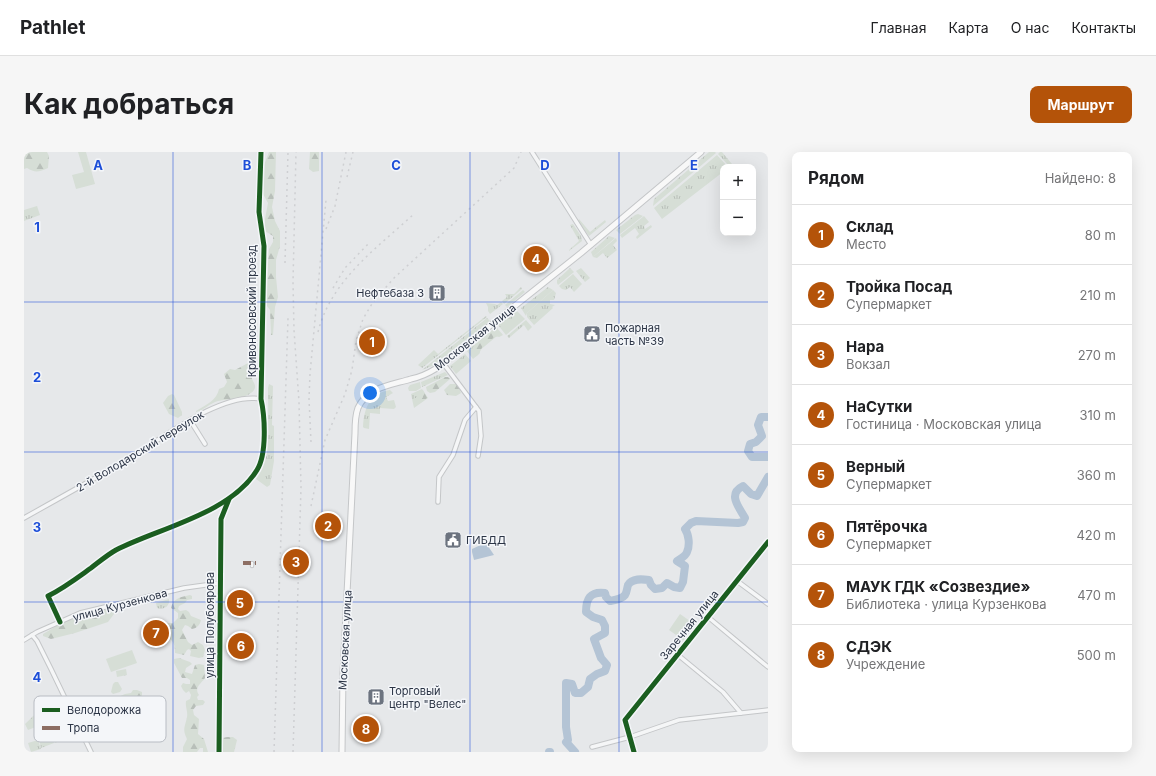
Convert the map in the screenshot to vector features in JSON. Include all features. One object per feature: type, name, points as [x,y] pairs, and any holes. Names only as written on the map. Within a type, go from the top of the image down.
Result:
[{"type":"main road","name":"Московская улица","points":[[342,752],[344,639],[357,412],[363,400],[372,392],[386,386],[423,376],[443,363],[591,245],[701,152]]},
{"type":"street","name":"Кривоносовский проезд","points":[[229,499],[238,492],[257,471],[261,461],[264,434],[261,399],[264,246],[259,212],[261,152]]},
{"type":"street","points":[[532,152],[591,245]]},
{"type":"street","points":[[443,363],[478,411],[481,436],[478,456]]},
{"type":"street","name":"2-й Володарский переулок","points":[[24,518],[126,460],[190,420],[216,406],[252,397],[261,399]]},
{"type":"street","points":[[438,502],[439,477],[453,455],[465,420],[476,407]]},
{"type":"street","points":[[190,420],[205,444]]},
{"type":"street","points":[[60,622],[48,596],[67,586],[115,551],[197,516],[229,499]]},
{"type":"street","name":"улица Полубоярова","points":[[219,752],[221,519],[229,499]]},
{"type":"street","name":"Заречная улица","points":[[630,737],[625,720],[768,542]]},
{"type":"street","points":[[737,581],[768,604]]},
{"type":"street","name":"улица Курзенкова","points":[[24,640],[80,613],[184,588],[220,583]]},
{"type":"street","points":[[708,617],[768,667]]},
{"type":"street","points":[[32,635],[37,641],[64,696]]},
{"type":"street","points":[[678,655],[723,692],[742,713]]},
{"type":"street","points":[[592,747],[630,737],[679,720],[768,710]]},
{"type":"street","points":[[630,737],[634,752]]},
{"type":"street","points":[[86,742],[91,752]]},
{"type":"green space","points":[[47,152],[49,156],[48,168],[37,171],[32,171],[27,168],[24,169],[24,153]]},
{"type":"green space","points":[[78,152],[86,152],[95,184],[76,189],[72,175],[84,172]]},
{"type":"green space","points":[[269,152],[276,152],[275,191],[272,207],[275,221],[280,231],[280,246],[276,260],[278,297],[275,307],[273,335],[271,335],[270,310],[267,306],[266,295],[269,249],[273,242],[273,236],[265,231],[265,219],[268,203],[263,194],[264,165]]},
{"type":"green space","points":[[310,152],[319,152],[319,171],[313,172],[309,169]]},
{"type":"green space","points":[[709,152],[716,153],[653,206],[654,199]]},
{"type":"green space","points":[[722,152],[732,164],[727,164],[718,154]]},
{"type":"green space","points":[[717,155],[725,164],[720,164],[720,174],[662,219],[654,208]]},
{"type":"green space","points":[[37,206],[40,215],[24,221],[24,210]]},
{"type":"green space","points":[[638,214],[643,216],[620,234],[616,230],[635,215]]},
{"type":"green space","points":[[644,216],[649,222],[644,226],[645,229],[651,225],[652,227],[637,239],[636,237],[639,234],[635,228],[622,238],[620,235]]},
{"type":"green space","points":[[579,219],[590,232],[605,220],[606,222],[589,236],[578,221]]},
{"type":"green space","points":[[573,224],[581,236],[582,241],[569,251],[579,241],[570,225]]},
{"type":"green space","points":[[609,236],[615,238],[593,257],[591,252]]},
{"type":"green space","points":[[616,238],[617,241],[613,245],[617,250],[607,258],[603,253],[597,258],[593,257]]},
{"type":"green space","points":[[570,268],[574,272],[558,285],[557,280]]},
{"type":"green space","points":[[581,268],[590,278],[585,282],[576,271]]},
{"type":"green space","points":[[573,274],[582,284],[574,292],[570,287],[566,290],[562,289],[559,286]]},
{"type":"green space","points":[[521,287],[522,289],[504,304],[502,301],[507,297],[505,294],[514,294]]},
{"type":"green space","points":[[548,287],[553,290],[527,313],[526,316],[521,308]]},
{"type":"green space","points":[[523,290],[525,292],[507,307],[505,305]]},
{"type":"green space","points":[[553,290],[556,293],[554,300],[550,300],[550,304],[555,305],[534,325],[527,317],[527,313]]},
{"type":"green space","points":[[501,302],[503,304],[490,314],[486,303],[497,305]]},
{"type":"green space","points":[[517,311],[525,319],[506,335],[498,325]]},
{"type":"green space","points":[[486,316],[487,317],[422,368],[418,365],[434,350],[438,354]]},
{"type":"green space","points":[[487,318],[490,321],[439,361],[422,370]]},
{"type":"green space","points":[[526,320],[532,327],[528,331],[524,325],[509,338],[507,336]]},
{"type":"green space","points":[[496,327],[503,335],[499,337],[497,336],[479,351],[480,353],[473,359],[467,351]]},
{"type":"green space","points":[[496,329],[502,334],[501,336],[494,337],[484,345],[477,356],[475,357],[471,354],[473,347],[491,331]]},
{"type":"green space","points":[[465,354],[471,361],[456,374],[450,366]]},
{"type":"green space","points":[[250,362],[255,362],[256,367],[252,376],[255,385],[253,392],[233,399],[215,402],[196,412],[210,402],[216,396],[219,389],[224,387],[227,382],[224,374],[230,369],[235,370]]},
{"type":"green space","points":[[445,372],[448,375],[422,387],[421,382]]},
{"type":"green space","points":[[445,377],[450,379],[435,392],[430,393],[427,391],[426,387]]},
{"type":"green space","points":[[420,382],[421,388],[416,391],[409,391],[408,388],[410,385]]},
{"type":"green space","points":[[269,384],[273,386],[272,425],[274,426],[274,461],[270,485],[267,487],[256,479],[264,460],[268,435]]},
{"type":"green space","points":[[450,384],[456,384],[461,393],[456,396],[447,395],[444,390]]},
{"type":"green space","points":[[422,389],[428,398],[414,408],[411,394]]},
{"type":"green space","points":[[390,390],[393,393],[386,397],[388,401],[394,400],[396,407],[394,409],[380,408],[380,414],[370,413],[369,429],[364,428],[366,408],[372,398]]},
{"type":"green space","points":[[420,390],[423,390],[427,398],[419,404],[416,404],[413,400],[414,398],[416,398],[417,401],[420,401],[423,397]]},
{"type":"green space","points":[[172,394],[174,395],[182,412],[182,415],[178,418],[169,414],[163,403],[168,396]]},
{"type":"green space","points":[[190,595],[192,596],[192,599],[187,600],[179,606],[178,609],[180,611],[186,610],[191,616],[201,620],[199,625],[195,628],[192,629],[185,625],[182,630],[188,642],[192,645],[198,642],[203,645],[205,650],[203,657],[199,658],[190,656],[191,651],[189,649],[184,655],[175,653],[174,643],[166,637],[164,631],[164,626],[168,623],[173,623],[178,618],[178,613],[171,608],[174,602],[178,598]]},
{"type":"green space","points":[[169,599],[166,607],[162,609],[157,608],[156,603]]},
{"type":"green space","points":[[110,609],[114,614],[108,622],[51,639],[43,636],[43,634],[65,621],[84,616],[93,619],[104,610]]},
{"type":"green space","points":[[680,614],[690,621],[679,637],[669,630]]},
{"type":"green space","points":[[691,622],[697,626],[686,642],[680,638]]},
{"type":"green space","points":[[132,650],[137,663],[111,672],[106,659]]},
{"type":"green space","points":[[179,658],[192,664],[186,668],[185,672],[192,674],[195,665],[204,665],[205,678],[197,690],[199,695],[197,697],[198,700],[203,700],[205,702],[203,705],[196,706],[193,710],[194,715],[199,719],[198,734],[204,739],[208,752],[203,752],[203,748],[200,748],[197,752],[183,752],[183,747],[187,739],[184,730],[187,715],[186,701],[190,699],[191,695],[189,691],[186,693],[181,686],[183,683],[190,684],[190,680],[187,678],[182,678],[174,663],[174,659]]},
{"type":"green space","points":[[126,669],[127,675],[117,677],[116,671]]},
{"type":"green space","points":[[115,682],[118,682],[122,689],[120,692],[113,694],[111,692]]},
{"type":"green space","points":[[133,690],[137,690],[142,692],[142,696],[120,696],[131,693]]},
{"type":"green space","points":[[34,715],[34,728],[28,730],[25,724]]},
{"type":"green space","points":[[233,737],[237,740],[234,752],[220,752],[222,738]]},
{"type":"green space","points":[[34,741],[39,742],[41,749],[31,752],[28,743]]},
{"type":"green space","points":[[40,742],[54,742],[54,743],[41,748]]},
{"type":"water","points":[[485,543],[494,555],[474,560],[472,549]]},
{"type":"waterway","points":[[768,417],[761,417],[758,425],[762,436],[756,442],[750,444],[748,451],[752,457],[768,457]]},
{"type":"waterway","points":[[575,752],[566,742],[568,740],[566,727],[566,683],[572,684],[575,693],[581,693],[588,687],[590,679],[605,671],[607,665],[601,658],[594,639],[605,633],[605,626],[602,620],[593,617],[586,612],[587,603],[590,597],[596,593],[605,593],[606,597],[610,601],[620,598],[625,595],[628,585],[632,581],[643,579],[649,580],[655,589],[662,588],[667,583],[674,587],[680,588],[683,582],[685,566],[677,561],[685,555],[688,549],[689,543],[685,529],[691,523],[696,521],[743,522],[745,518],[735,497],[738,489],[743,486],[751,494],[757,496],[768,477]]},
{"type":"tunnel","points":[[243,563],[256,563]]},
{"type":"railway","points":[[285,263],[288,152]]},
{"type":"railway","points":[[293,752],[301,488],[299,402],[294,330],[293,282],[296,152]]},
{"type":"railway","points":[[326,229],[335,206],[346,152]]},
{"type":"railway","points":[[347,177],[353,152]]},
{"type":"railway","points":[[311,506],[325,440],[345,394],[352,370],[356,341],[363,319],[373,302],[394,278],[514,168],[521,152]]},
{"type":"railway","points":[[311,442],[309,399],[310,374],[326,200]]},
{"type":"railway","points":[[318,332],[324,313],[333,296],[344,281],[371,252],[415,213]]},
{"type":"railway","points":[[333,288],[345,268],[369,243]]},
{"type":"railway","points":[[274,752],[288,318]]},
{"type":"marked path","points":[[243,563],[256,563]]},
{"type":"cycle path","points":[[60,622],[48,596],[60,590],[116,550],[212,509],[230,498],[245,485],[257,470],[260,463],[264,445],[261,399],[264,246],[259,212],[261,152]]},
{"type":"cycle path","points":[[219,752],[221,519],[229,499]]},
{"type":"cycle path","points":[[634,752],[625,720],[768,542]]},
{"type":"place","name":"НаСутки","points":[[536,259]]},
{"type":"place","name":"Нефтебаза 3","points":[[437,293]]},
{"type":"place","name":"Пожарная часть №39","points":[[592,334]]},
{"type":"place","name":"Склад","points":[[372,342]]},
{"type":"place","name":"Тройка Посад","points":[[328,526]]},
{"type":"place","name":"ГИБДД","points":[[453,540]]},
{"type":"place","name":"Нара","points":[[296,562]]},
{"type":"place","name":"Верный","points":[[240,603]]},
{"type":"place","name":"МАУК ГДК «Созвездие»","points":[[156,633]]},
{"type":"place","name":"Пятёрочка","points":[[241,646]]},
{"type":"place","name":"Торговый центр \"Велес\"","points":[[376,697]]},
{"type":"place","name":"СДЭК","points":[[366,729]]}]
